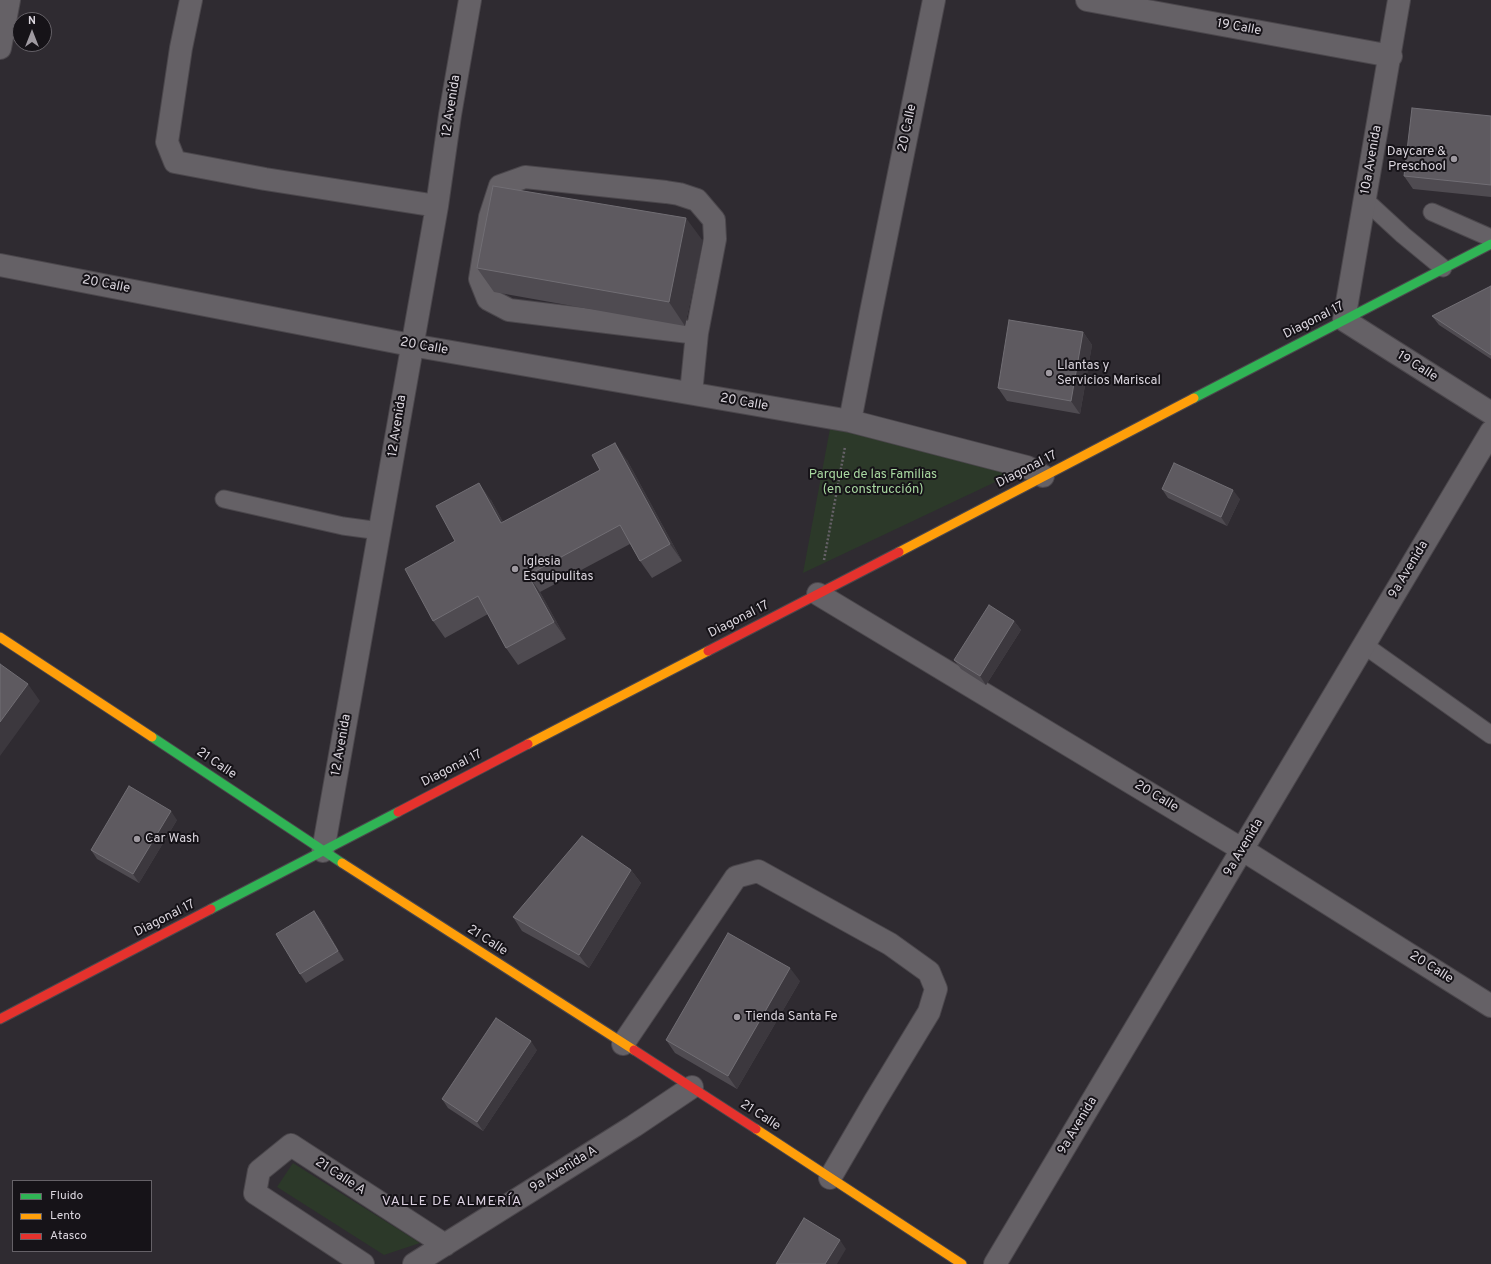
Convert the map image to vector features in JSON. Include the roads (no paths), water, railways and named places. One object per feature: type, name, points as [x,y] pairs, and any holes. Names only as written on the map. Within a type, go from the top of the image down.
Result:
[{"type":"main road","name":"Diagonal 17","points":[[0,1019],[1491,244]]},
{"type":"main road","name":"21 Calle","points":[[0,637],[323,851],[692,1087],[962,1264]]},
{"type":"street","points":[[0,48],[9,0]]},
{"type":"street","points":[[191,0],[181,48],[167,142],[175,162],[265,179],[437,206]]},
{"type":"street","name":"12 Avenida","points":[[323,851],[380,531],[411,345],[437,206],[450,115],[470,0]]},
{"type":"street","name":"20 Calle","points":[[850,421],[934,0]]},
{"type":"street","name":"19 Calle","points":[[1086,0],[1391,56]]},
{"type":"street","name":"10a Avenida","points":[[1344,320],[1391,56],[1399,0]]},
{"type":"street","points":[[691,394],[697,334],[716,239],[714,220],[697,200],[679,194],[666,192],[525,177],[500,186],[490,218],[480,278],[488,299],[509,310],[697,334]]},
{"type":"street","name":"20 Calle","points":[[0,265],[411,345],[850,421],[1026,467],[1043,476]]},
{"type":"street","name":"19 Calle","points":[[1344,320],[1491,413]]},
{"type":"street","name":"9a Avenida","points":[[995,1264],[1491,432]]},
{"type":"street","name":"20 Calle","points":[[818,594],[1243,850],[1491,1006]]},
{"type":"street","points":[[623,1044],[736,877],[758,871],[890,944],[930,972],[936,989],[930,1012],[875,1100],[830,1178]]},
{"type":"street","name":"9a Avenida A","points":[[414,1264],[634,1126],[692,1087]]},
{"type":"street","name":"21 Calle A","points":[[363,1264],[255,1193],[259,1171],[291,1145],[445,1245]]},
{"type":"lane","points":[[1365,200],[1406,233],[1443,268]]},
{"type":"lane","points":[[1432,212],[1491,238]]},
{"type":"lane","points":[[224,499],[344,526],[380,531]]},
{"type":"lane","points":[[1364,645],[1491,735]]},
{"type":"place","name":"Daycare & Preschool","points":[[1454,159]]},
{"type":"place","name":"Llantas y Servicios Mariscal","points":[[1049,373]]},
{"type":"place","name":"Iglesia Esquipulitas","points":[[515,569]]},
{"type":"place","name":"Car Wash","points":[[137,839]]},
{"type":"place","name":"Tienda Santa Fe","points":[[737,1017]]},
{"type":"district","name":"VALLE DE ALMERÍA","points":[[452,1202]]},
{"type":"park label","name":"Parque de las Familias (en construcción)","points":[[873,482]]}]
